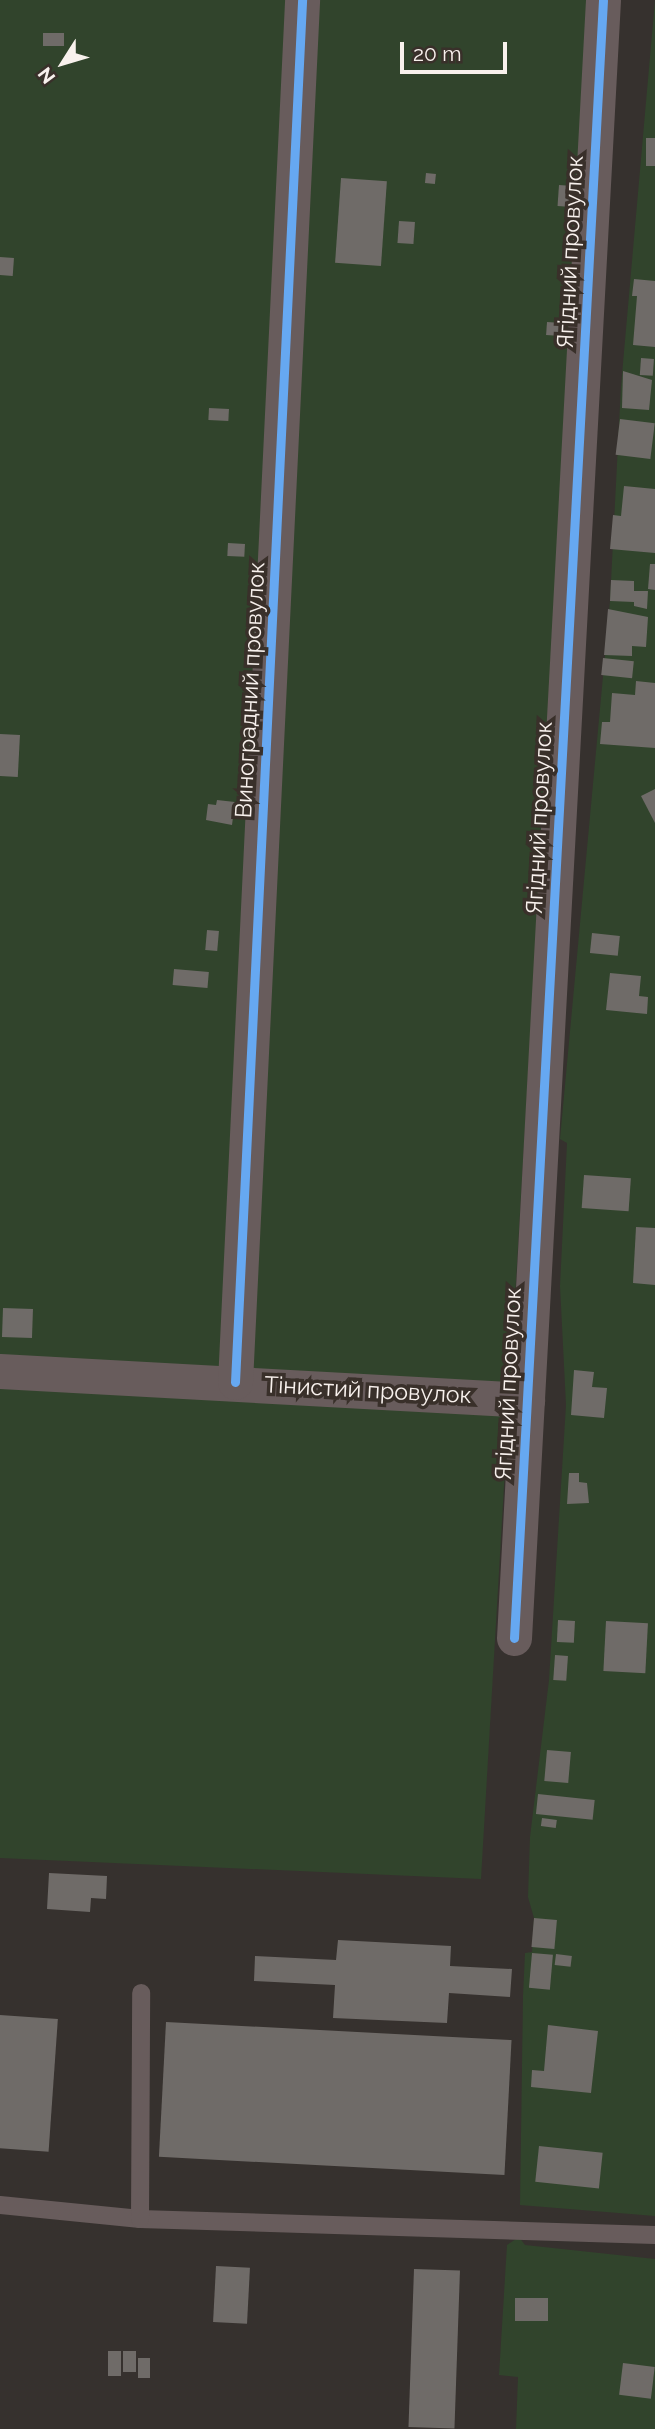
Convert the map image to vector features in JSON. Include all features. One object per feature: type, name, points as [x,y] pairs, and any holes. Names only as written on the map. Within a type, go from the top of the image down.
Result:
[{"type":"street","name":"Виноградний провулок","points":[[235,1382],[302,0]]},
{"type":"street","name":"Ягідний провулок","points":[[513,1638],[603,0]]},
{"type":"street","name":"Тінистий провулок","points":[[0,1371],[527,1400]]},
{"type":"lane","points":[[140,2219],[141,1993]]},
{"type":"lane","points":[[0,2205],[140,2219],[655,2235]]},
{"type":"green space","points":[[0,0],[591,0],[481,1879],[0,1858]]},
{"type":"green space","points":[[655,0],[655,2216],[520,2205],[525,1953],[532,1952],[534,1918],[528,1897],[530,1837],[549,1680],[566,1405],[560,1286],[567,1143],[560,1139],[610,601],[621,386]]},
{"type":"green space","points":[[519,2237],[525,2245],[655,2259],[655,2429],[516,2429],[518,2377],[499,2375],[507,2245]]},
{"type":"building","points":[[43,33],[64,33],[64,46],[43,46]]},
{"type":"building","points":[[646,138],[655,138],[655,166],[646,166]]},
{"type":"building","points":[[426,173],[436,174],[435,184],[425,183]]},
{"type":"building","points":[[341,178],[387,181],[381,266],[335,263]]},
{"type":"building","points":[[559,185],[573,186],[572,207],[558,206]]},
{"type":"building","points":[[399,221],[415,222],[413,244],[397,243]]},
{"type":"building","points":[[0,257],[14,258],[13,276],[0,275]]},
{"type":"building","points":[[634,279],[655,281],[655,347],[633,345],[637,296],[632,296]]},
{"type":"building","points":[[547,322],[562,323],[561,336],[546,335]]},
{"type":"building","points":[[641,358],[654,359],[653,376],[640,375]]},
{"type":"building","points":[[623,371],[652,380],[649,410],[622,408]]},
{"type":"building","points":[[209,408],[229,409],[228,421],[208,420]]},
{"type":"building","points":[[620,419],[655,423],[650,459],[616,455]]},
{"type":"building","points":[[624,486],[655,489],[655,553],[610,549],[613,515],[621,516]]},
{"type":"building","points":[[228,543],[245,544],[244,557],[227,556]]},
{"type":"building","points":[[650,564],[655,564],[655,590],[648,589]]},
{"type":"building","points":[[611,580],[634,581],[634,591],[648,591],[647,609],[634,606],[634,602],[610,601]]},
{"type":"building","points":[[608,609],[648,617],[646,647],[632,646],[632,656],[604,655]]},
{"type":"building","points":[[603,658],[634,661],[632,678],[601,675]]},
{"type":"building","points":[[636,681],[655,683],[655,748],[600,744],[602,722],[610,722],[612,693],[635,695]]},
{"type":"building","points":[[0,734],[20,735],[18,777],[0,776]]},
{"type":"building","points":[[655,789],[655,823],[641,796]]},
{"type":"building","points":[[217,800],[235,802],[232,825],[206,820],[208,804],[216,805]]},
{"type":"building","points":[[207,930],[219,931],[217,951],[205,950]]},
{"type":"building","points":[[592,933],[620,936],[618,956],[590,953]]},
{"type":"building","points":[[174,969],[209,972],[207,988],[173,985]]},
{"type":"building","points":[[610,973],[641,976],[639,996],[648,997],[647,1014],[606,1010]]},
{"type":"building","points":[[584,1175],[631,1178],[629,1211],[582,1208]]},
{"type":"building","points":[[636,1227],[655,1228],[655,1285],[633,1283]]},
{"type":"building","points":[[3,1308],[33,1309],[32,1338],[2,1337]]},
{"type":"building","points":[[574,1370],[594,1372],[592,1387],[607,1388],[604,1418],[571,1415]]},
{"type":"building","points":[[569,1473],[579,1473],[579,1482],[587,1483],[589,1503],[567,1504]]},
{"type":"building","points":[[558,1620],[575,1621],[574,1643],[557,1642]]},
{"type":"building","points":[[606,1621],[648,1623],[645,1673],[603,1671]]},
{"type":"building","points":[[555,1655],[568,1656],[566,1681],[553,1680]]},
{"type":"building","points":[[547,1750],[571,1752],[568,1783],[544,1781]]},
{"type":"building","points":[[538,1794],[595,1800],[593,1820],[536,1814]]},
{"type":"building","points":[[542,1818],[557,1820],[556,1828],[541,1826]]},
{"type":"building","points":[[49,1873],[107,1876],[106,1899],[91,1898],[90,1912],[47,1909]]},
{"type":"building","points":[[534,1918],[557,1920],[554,1949],[531,1947]]},
{"type":"building","points":[[338,1940],[451,1946],[450,1966],[512,1969],[510,1997],[449,1993],[447,2023],[333,2018],[335,1985],[254,1981],[255,1956],[336,1960]]},
{"type":"building","points":[[532,1953],[553,1955],[550,1990],[529,1988]]},
{"type":"building","points":[[556,1954],[572,1956],[571,1967],[555,1965]]},
{"type":"building","points":[[0,2015],[58,2019],[49,2152],[0,2148]]},
{"type":"building","points":[[166,2022],[512,2040],[504,2175],[159,2157]]},
{"type":"building","points":[[548,2025],[598,2031],[591,2093],[531,2087],[532,2070],[544,2071]]},
{"type":"building","points":[[539,2146],[603,2153],[599,2188],[535,2182]]},
{"type":"building","points":[[216,2266],[250,2268],[247,2324],[213,2322]]},
{"type":"building","points":[[414,2269],[460,2271],[454,2429],[408,2427]]},
{"type":"building","points":[[515,2298],[548,2298],[548,2321],[515,2321]]},
{"type":"building","points":[[108,2351],[121,2351],[121,2376],[108,2376]]},
{"type":"building","points":[[123,2351],[136,2351],[136,2372],[123,2372]]},
{"type":"building","points":[[138,2358],[150,2358],[150,2378],[138,2378]]},
{"type":"building","points":[[623,2363],[655,2367],[651,2399],[619,2395]]},
{"type":"cycle path","points":[[235,1382],[302,0]]},
{"type":"cycle path","points":[[514,1638],[603,0]]}]
